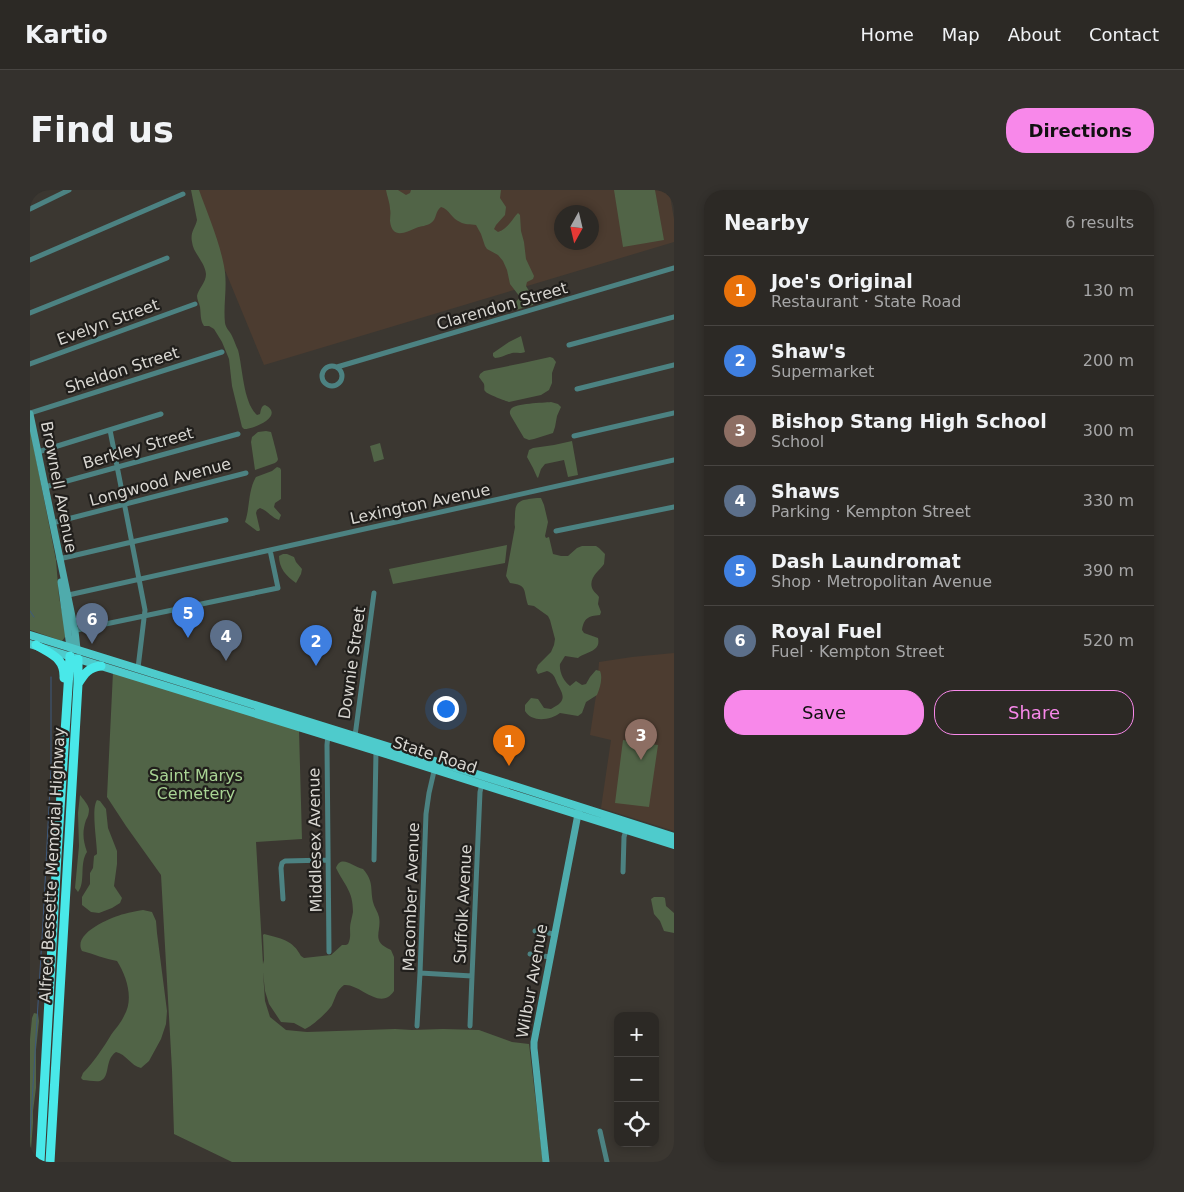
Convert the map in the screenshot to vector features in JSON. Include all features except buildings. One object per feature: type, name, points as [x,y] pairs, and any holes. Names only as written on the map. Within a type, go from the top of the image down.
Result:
[{"type":"highway","points":[[33,644],[58,658],[64,669],[63,702],[65,731]]},
{"type":"highway","name":"Alfred Bessette Memorial Highway","points":[[50,1162],[78,684],[74,653]]},
{"type":"highway","name":"Alfred Bessette Memorial Highway","points":[[40,1162],[65,731],[74,653]]},
{"type":"highway","points":[[78,684],[87,671],[101,666]]},
{"type":"main road","points":[[30,635],[101,666],[217,697]]},
{"type":"main road","points":[[33,644],[138,668],[217,697]]},
{"type":"main road","name":"State Road","points":[[217,697],[329,732],[376,751],[436,765],[482,784],[674,837]]},
{"type":"main road","name":"State Road","points":[[329,732],[355,736],[674,845]]},
{"type":"street","points":[[30,209],[69,190]]},
{"type":"street","points":[[30,260],[183,194]]},
{"type":"street","points":[[30,313],[167,258]]},
{"type":"street","name":"Clarendon Street","points":[[336,367],[674,268]]},
{"type":"street","name":"Evelyn Street","points":[[30,364],[195,304]]},
{"type":"street","points":[[569,345],[674,317]]},
{"type":"street","name":"Sheldon Street","points":[[30,413],[222,352]]},
{"type":"street","points":[[577,389],[674,365]]},
{"type":"street","name":"Brownell Avenue","points":[[30,413],[60,563],[74,653]]},
{"type":"street","points":[[574,436],[674,413]]},
{"type":"street","points":[[38,452],[161,414]]},
{"type":"street","points":[[110,430],[145,610],[138,668]]},
{"type":"street","name":"Berkley Street","points":[[45,487],[238,434]]},
{"type":"street","name":"Lexington Avenue","points":[[65,596],[674,460]]},
{"type":"street","name":"Longwood Avenue","points":[[52,523],[246,473]]},
{"type":"street","points":[[556,531],[674,508]]},
{"type":"street","points":[[60,563],[132,542],[226,520]]},
{"type":"street","points":[[72,631],[278,588],[270,550]]},
{"type":"street","name":"Downie Street","points":[[355,736],[374,593]]},
{"type":"street","name":"Middlesex Avenue","points":[[329,732],[327,745],[329,952]]},
{"type":"street","points":[[374,860],[376,751]]},
{"type":"street","name":"Macomber Avenue","points":[[417,1026],[426,819],[436,765]]},
{"type":"street","name":"Suffolk Avenue","points":[[470,1026],[480,792],[482,784]]},
{"type":"street","name":"Wilbur Avenue","points":[[546,1162],[534,1048],[554,934],[579,811]]},
{"type":"street","points":[[623,872],[626,830]]},
{"type":"street","points":[[283,899],[282,863],[285,861],[328,860]]},
{"type":"street","points":[[534,931],[554,934]]},
{"type":"street","points":[[530,954],[550,957]]},
{"type":"street","points":[[420,973],[472,976]]},
{"type":"street","points":[[600,1131],[607,1162]]},
{"type":"shaded area","points":[[192,190],[669,190],[674,219],[674,242],[264,365]]},
{"type":"shaded area","points":[[674,653],[674,831],[601,808],[611,740],[590,735],[599,662]]},
{"type":"green space","points":[[191,190],[199,190],[222,256],[226,280],[225,323],[238,350],[246,394],[252,409],[257,415],[260,414],[262,407],[265,405],[272,413],[266,421],[255,427],[244,429],[242,427],[232,386],[229,359],[214,329],[204,326],[201,319],[197,296],[206,274],[204,265],[194,250],[192,242],[192,233],[197,220]]},
{"type":"green space","points":[[386,190],[398,190],[406,195],[411,190],[501,190],[500,198],[506,207],[505,215],[494,229],[498,232],[501,231],[518,213],[520,215],[526,259],[534,276],[533,279],[527,282],[526,286],[534,299],[533,305],[516,310],[516,302],[520,297],[510,284],[503,261],[498,255],[487,249],[476,225],[457,221],[441,207],[433,221],[429,224],[403,233],[396,232],[391,227],[390,207]]},
{"type":"green space","points":[[614,190],[655,190],[664,240],[623,247]]},
{"type":"green space","points":[[521,336],[525,352],[512,353],[497,358],[493,356],[493,353]]},
{"type":"green space","points":[[550,357],[556,362],[552,373],[552,383],[549,390],[541,395],[509,402],[487,393],[479,377],[484,371]]},
{"type":"green space","points":[[551,402],[561,407],[553,433],[529,440],[524,438],[511,415],[511,409],[523,404]]},
{"type":"green space","points":[[30,428],[56,560],[59,597],[66,632],[62,641],[30,630]]},
{"type":"green space","points":[[258,432],[271,432],[278,460],[275,463],[255,470],[252,437]]},
{"type":"green space","points":[[572,441],[578,475],[568,477],[564,460],[545,464],[538,478],[527,457],[529,450]]},
{"type":"green space","points":[[380,443],[384,459],[374,462],[370,446]]},
{"type":"green space","points":[[277,467],[281,470],[281,499],[275,503],[274,507],[281,515],[279,520],[260,508],[257,510],[260,530],[257,531],[245,522],[253,482],[256,477]]},
{"type":"green space","points":[[541,498],[544,505],[548,522],[545,536],[546,538],[549,537],[553,554],[568,556],[582,546],[596,546],[605,554],[604,564],[591,582],[593,590],[599,597],[598,604],[601,612],[600,615],[587,618],[582,630],[584,633],[598,638],[597,646],[593,651],[578,658],[565,656],[560,664],[562,677],[570,686],[576,681],[582,685],[586,684],[596,670],[600,671],[601,680],[597,695],[586,702],[582,713],[578,716],[560,713],[547,719],[537,719],[528,715],[525,711],[525,705],[531,698],[538,699],[544,708],[551,709],[560,703],[563,698],[555,677],[547,671],[538,674],[536,670],[538,665],[551,652],[554,645],[555,639],[550,620],[548,616],[534,606],[528,605],[524,589],[520,585],[510,583],[506,576],[515,527],[516,506],[521,501]]},
{"type":"green space","points":[[507,545],[505,563],[393,584],[389,569]]},
{"type":"green space","points":[[283,554],[294,557],[302,569],[296,583],[286,575],[282,568],[279,556]]},
{"type":"green space","name":"Saint Marys Cemetery","points":[[113,672],[299,730],[302,839],[256,842],[263,964],[264,934],[281,938],[290,943],[304,958],[331,955],[342,945],[348,944],[353,905],[348,889],[336,868],[341,862],[348,862],[363,869],[369,878],[373,902],[380,922],[379,940],[385,947],[391,950],[394,957],[394,991],[383,999],[376,998],[357,988],[344,985],[327,1011],[305,1029],[294,1023],[281,1022],[269,1004],[265,991],[263,972],[265,1001],[270,1017],[286,1030],[307,1032],[395,1029],[479,1030],[512,1042],[529,1044],[543,1162],[232,1162],[174,1134],[161,875],[107,797]]},
{"type":"green space","points":[[623,740],[658,745],[649,807],[615,803]]},
{"type":"green space","points":[[80,795],[87,803],[89,809],[84,832],[87,852],[83,862],[82,883],[78,892],[75,888],[79,846],[78,813]]},
{"type":"green space","points":[[97,800],[106,809],[108,828],[117,851],[114,886],[122,898],[120,903],[99,913],[91,912],[82,905],[82,897],[90,884],[90,873],[93,868],[94,856],[97,854],[94,811]]},
{"type":"green space","points":[[654,897],[665,898],[666,906],[674,913],[674,933],[664,931],[660,921],[654,914],[651,899]]},
{"type":"green space","points":[[143,910],[152,912],[156,921],[167,1011],[166,1024],[161,1039],[149,1061],[141,1068],[116,1052],[110,1059],[103,1079],[100,1081],[83,1080],[81,1078],[83,1073],[123,1019],[129,1002],[129,995],[124,974],[117,961],[82,951],[80,944],[88,932],[103,922]]},
{"type":"green space","points":[[34,1013],[38,1014],[39,1021],[30,1162],[30,1039]]},
{"type":"waterway","points":[[30,611],[34,617]]},
{"type":"waterway","points":[[30,1135],[51,768],[51,677]]},
{"type":"place","name":"Dash Laundromat","points":[[188,638]]},
{"type":"place","name":"Royal Fuel","points":[[92,644]]},
{"type":"place","name":"Shaws","points":[[226,661]]},
{"type":"place","name":"Shaw's","points":[[316,666]]},
{"type":"place","name":"Bishop Stang High School","points":[[641,760]]},
{"type":"place","name":"Joe's Original","points":[[509,766]]}]
